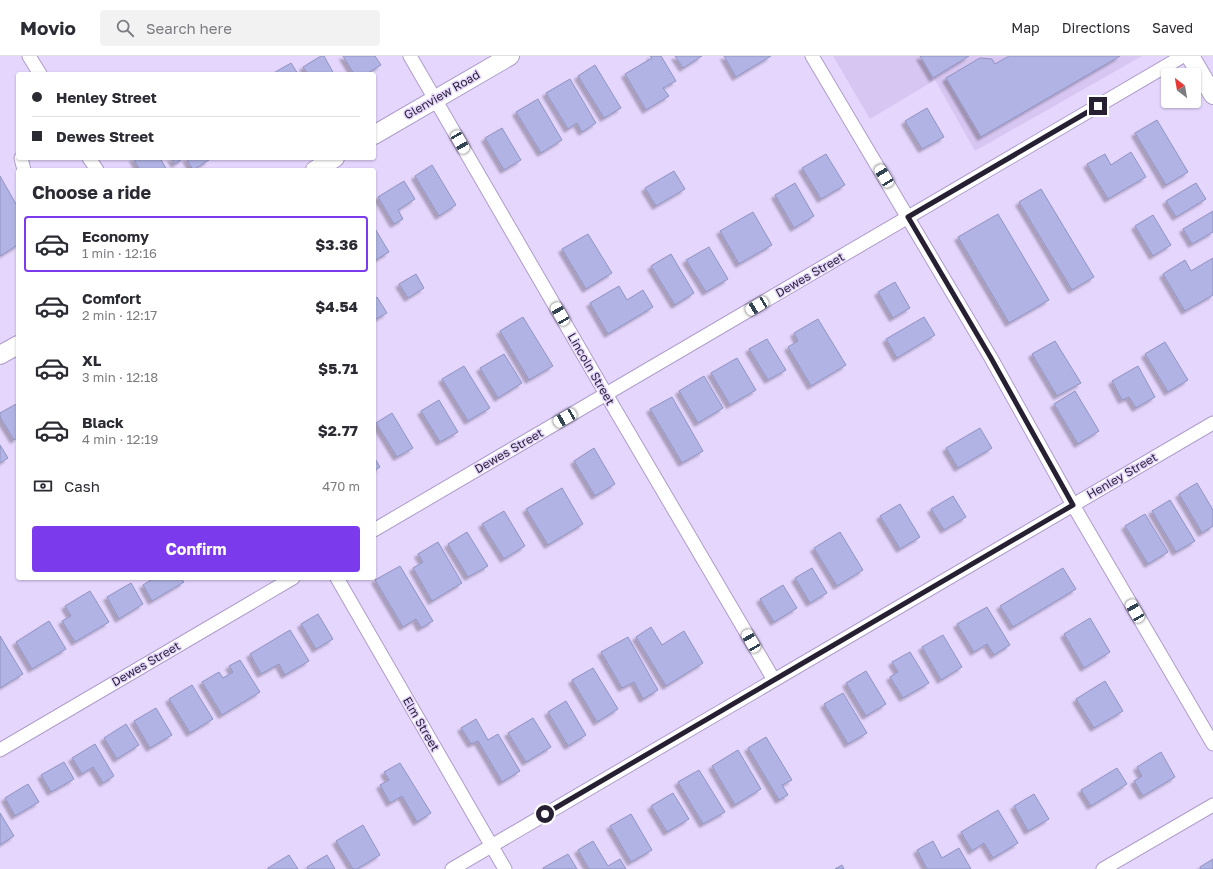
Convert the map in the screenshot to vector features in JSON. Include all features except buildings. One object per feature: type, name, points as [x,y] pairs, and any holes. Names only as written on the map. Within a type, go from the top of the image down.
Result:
[{"type":"main road","name":"Glenview Road","points":[[376,134],[510,56]]},
{"type":"main road","points":[[1190,56],[1213,95]]},
{"type":"main road","points":[[318,168],[332,160]]},
{"type":"main road","points":[[0,355],[16,346]]},
{"type":"street","points":[[29,56],[37,72]]},
{"type":"street","name":"Lincoln Street","points":[[410,56],[774,680]]},
{"type":"street","points":[[812,56],[991,358],[1073,505],[1213,744]]},
{"type":"street","name":"Dewes Street","points":[[376,529],[1183,56]]},
{"type":"street","name":"Henley Street","points":[[452,869],[1213,423]]},
{"type":"street","name":"Dewes Street","points":[[0,750],[290,580]]},
{"type":"street","name":"Elm Street","points":[[338,580],[505,869]]},
{"type":"street","points":[[1103,869],[1213,805]]},
{"type":"shaded area","points":[[833,56],[1142,56],[975,151],[935,80],[870,119]]},
{"type":"route","points":[[545,814],[1073,505],[991,358],[908,217],[1098,106]]}]
